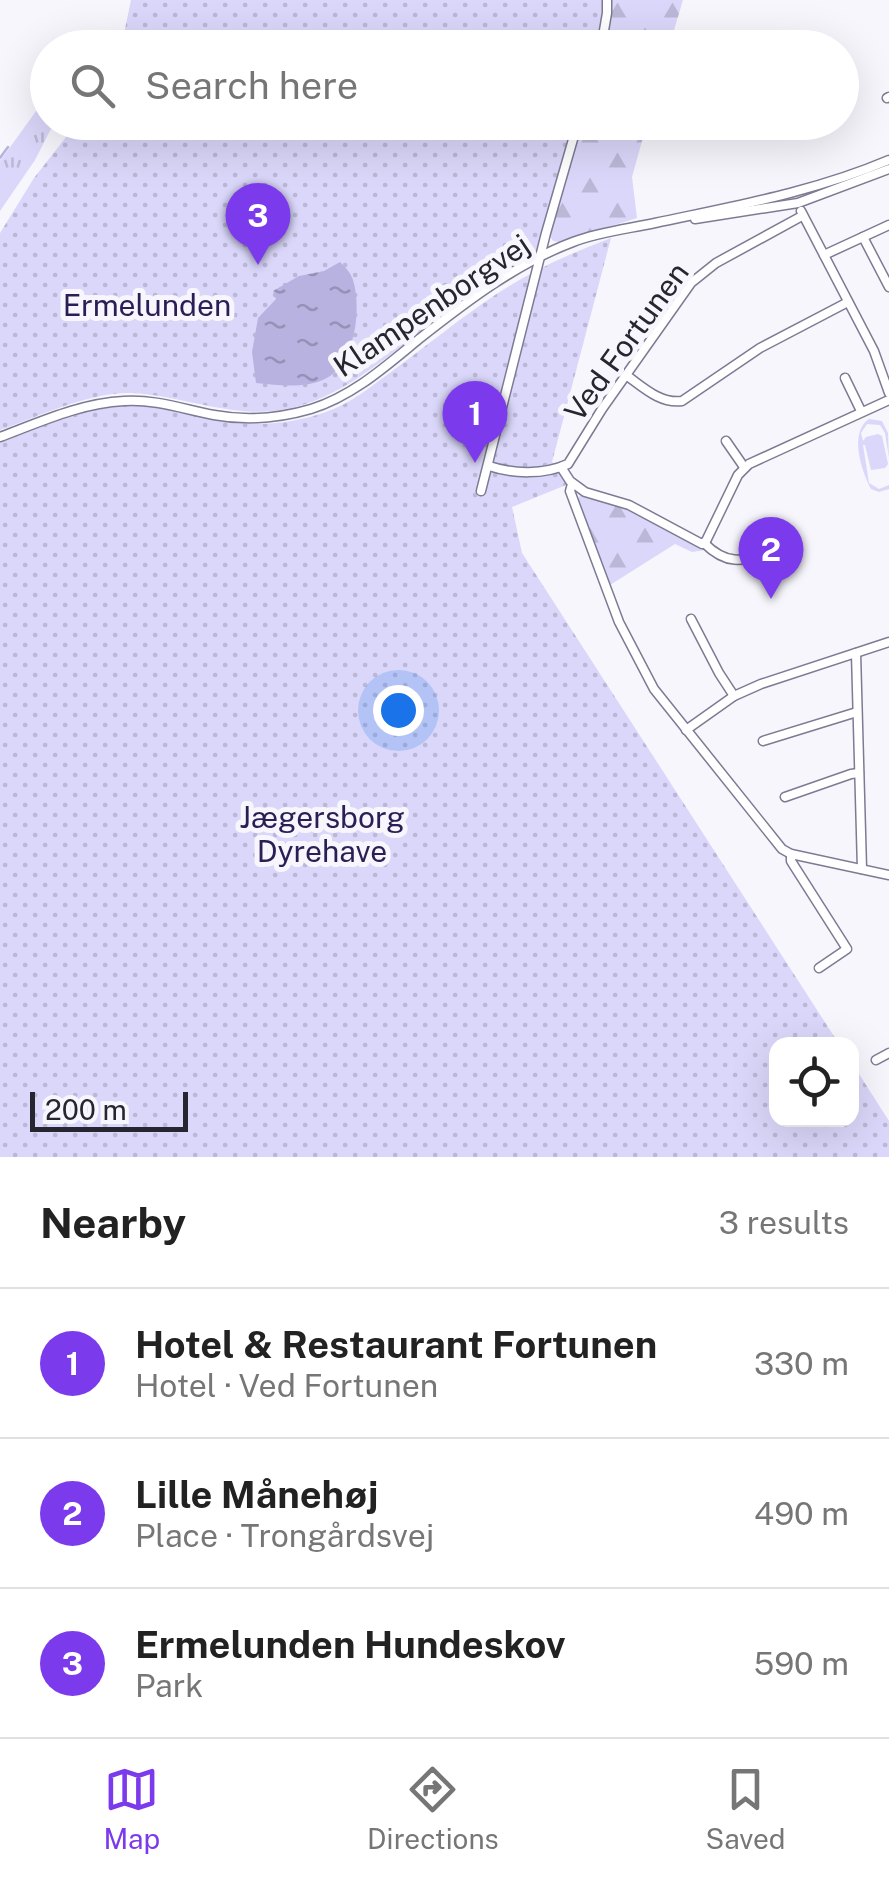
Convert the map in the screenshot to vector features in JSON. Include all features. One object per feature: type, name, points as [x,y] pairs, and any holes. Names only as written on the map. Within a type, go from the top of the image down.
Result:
[{"type":"street","points":[[605,30],[607,0]]},
{"type":"street","points":[[481,490],[573,140]]},
{"type":"street","name":"Klampenborgvej","points":[[796,198],[889,160]]},
{"type":"street","name":"Klampenborgvej","points":[[0,436],[79,408],[122,401],[171,404],[213,415],[250,418],[316,408],[362,383],[485,291],[540,257],[584,239],[796,198],[889,169]]},
{"type":"street","points":[[796,198],[874,351],[889,392]]},
{"type":"street","name":"Ved Fortunen","points":[[562,467],[572,459],[602,409],[691,283],[704,271],[802,216]]},
{"type":"street","points":[[824,255],[889,225]]},
{"type":"street","points":[[863,237],[889,287]]},
{"type":"street","points":[[626,374],[660,398],[682,402],[760,348],[848,302]]},
{"type":"street","points":[[845,378],[861,412]]},
{"type":"street","points":[[704,543],[744,467],[889,400]]},
{"type":"street","points":[[726,441],[744,467]]},
{"type":"street","points":[[489,466],[509,472],[562,467],[572,484],[585,492],[629,506],[699,544],[704,543]]},
{"type":"street","points":[[572,484],[570,491],[619,622],[654,688],[782,849],[889,876]]},
{"type":"street","points":[[704,543],[735,561],[770,553]]},
{"type":"street","points":[[691,619],[734,696]]},
{"type":"street","points":[[686,730],[734,696],[761,684],[889,642]]},
{"type":"street","points":[[856,653],[862,869]]},
{"type":"street","points":[[763,740],[858,712]]},
{"type":"street","points":[[785,797],[860,774]]},
{"type":"street","points":[[791,854],[790,861],[848,949],[820,968]]},
{"type":"street","points":[[876,1060],[888,1055]]},
{"type":"green space","points":[[131,0],[603,0],[600,30],[125,30]]},
{"type":"green space","points":[[610,0],[683,0],[674,30],[607,30]]},
{"type":"green space","points":[[30,120],[30,140],[45,140],[0,211],[0,161]]},
{"type":"green space","name":"Ermelunden","points":[[64,140],[568,140],[536,252],[342,388],[291,408],[251,412],[152,395],[116,393],[0,430],[0,233],[34,178]]},
{"type":"green space","points":[[578,140],[642,140],[632,177],[637,218],[560,242],[550,236]]},
{"type":"green space","name":"Jægersborg Dyrehave","points":[[611,238],[552,462],[571,483],[512,507],[522,553],[834,1037],[769,1037],[769,1127],[859,1127],[859,1074],[889,1121],[889,1157],[0,1157],[0,443],[76,413],[123,404],[247,424],[287,422],[326,412],[360,395],[468,314],[552,263]]},
{"type":"green space","points":[[869,419],[882,421],[888,433],[889,458],[880,425],[867,424],[861,433],[863,441],[866,437],[882,436],[888,464],[885,468],[871,470],[863,445],[869,483],[879,489],[889,485],[889,489],[879,492],[871,489],[864,472],[859,452],[859,433]]},
{"type":"green space","points":[[581,493],[621,504],[705,550],[692,552],[675,544],[610,585],[578,499]]},
{"type":"water","points":[[340,262],[352,277],[357,306],[354,335],[343,362],[335,372],[317,382],[291,386],[256,383],[252,352],[258,318],[276,299],[273,291],[299,276],[324,271]]},
{"type":"waterway","points":[[0,158],[8,147]]},
{"type":"place","name":"Ermelunden Hundeskov","points":[[258,265]]},
{"type":"place","name":"Hotel & Restaurant Fortunen","points":[[475,463]]},
{"type":"place","name":"Lille Månehøj","points":[[771,599]]}]
